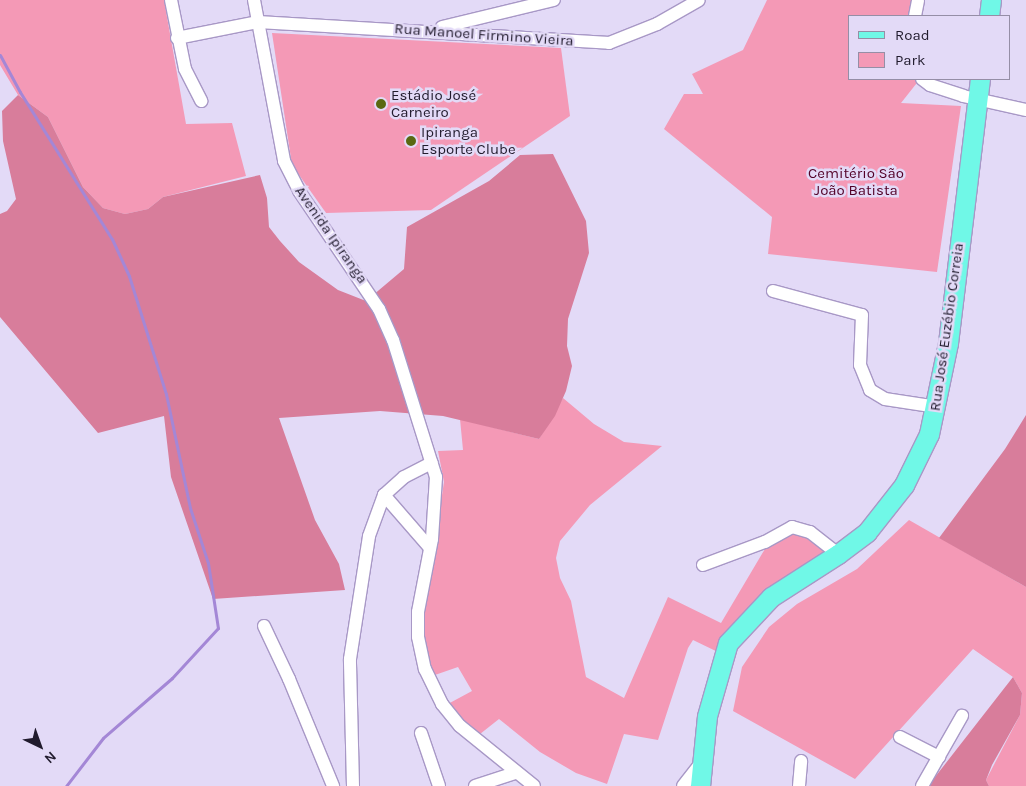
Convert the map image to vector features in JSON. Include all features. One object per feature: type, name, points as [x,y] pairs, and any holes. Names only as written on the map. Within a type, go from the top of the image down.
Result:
[{"type":"main road","points":[[989,15],[991,0]]},
{"type":"main road","name":"Rua José Euzébio Correia","points":[[700,786],[700,764],[713,690],[728,643],[748,618],[771,597],[838,554],[866,532],[895,499],[925,443],[937,407],[980,80]]},
{"type":"street","points":[[171,0],[177,38],[190,84],[201,101]]},
{"type":"street","name":"Avenida Ipiranga","points":[[254,0],[284,161],[299,191],[379,308],[393,340],[432,463],[437,493],[430,548],[418,612],[418,637],[425,668],[435,692],[453,718],[515,773],[534,786]]},
{"type":"street","points":[[426,31],[554,0]]},
{"type":"street","name":"Rua Manoel Firmino Vieira","points":[[177,38],[258,22],[609,43],[657,24],[699,0]]},
{"type":"street","points":[[915,15],[918,0]]},
{"type":"street","points":[[924,80],[935,87],[977,100],[1026,110]]},
{"type":"street","points":[[773,291],[862,316],[860,365],[870,390],[885,399],[937,407]]},
{"type":"street","points":[[353,786],[350,659],[366,550],[384,495],[404,477],[432,463]]},
{"type":"street","points":[[384,495],[430,548]]},
{"type":"street","points":[[703,565],[764,542],[792,527],[810,532],[838,554]]},
{"type":"street","points":[[264,626],[290,679],[334,786]]},
{"type":"street","points":[[922,786],[962,716]]},
{"type":"street","points":[[421,733],[439,786]]},
{"type":"street","points":[[900,737],[939,757]]},
{"type":"street","points":[[799,786],[801,761]]},
{"type":"street","points":[[683,786],[700,764]]},
{"type":"street","points":[[476,786],[515,773]]},
{"type":"green space","points":[[0,0],[164,0],[186,124],[232,123],[246,176],[163,197],[148,209],[125,214],[103,208],[83,187],[48,117],[18,95],[0,65]]},
{"type":"green space","name":"Cemitério São João Batista","points":[[767,0],[918,0],[917,15],[848,15],[848,80],[919,80],[901,103],[961,106],[937,272],[768,254],[772,217],[664,129],[684,94],[703,94],[692,74],[743,50]]},
{"type":"green space","name":"Ipiranga Esporte Clube","points":[[272,33],[561,48],[570,116],[431,210],[326,213],[292,165]]},
{"type":"green space","points":[[563,398],[594,424],[624,442],[662,446],[590,505],[560,541],[556,558],[560,578],[571,601],[586,677],[624,698],[668,597],[721,623],[778,527],[811,536],[840,555],[797,580],[722,654],[693,640],[688,648],[658,740],[624,734],[607,784],[576,773],[540,752],[499,719],[475,738],[446,705],[472,691],[458,667],[432,676],[425,661],[423,619],[444,482],[438,451],[463,450],[460,419],[539,439]]},
{"type":"green space","points":[[909,520],[1026,587],[1026,786],[989,786],[986,780],[1020,715],[1022,693],[1013,677],[973,649],[855,779],[733,711],[742,667],[769,627],[797,604],[857,569]]},
{"type":"shaded area","points":[[18,95],[48,117],[83,187],[103,208],[125,214],[148,209],[163,197],[260,175],[267,198],[269,227],[280,241],[299,262],[338,290],[366,301],[404,269],[407,227],[489,181],[520,155],[553,154],[586,221],[589,253],[568,319],[567,346],[572,366],[566,391],[555,416],[539,439],[443,416],[380,411],[279,418],[315,520],[339,564],[345,590],[213,599],[171,477],[164,416],[98,433],[0,317],[0,214],[7,211],[16,199],[3,141],[2,111]]},
{"type":"shaded area","points":[[1026,415],[1026,587],[939,538],[1005,449]]},
{"type":"shaded area","points":[[1013,677],[1022,693],[1020,715],[992,765],[986,780],[989,786],[928,786]]},
{"type":"waterway","points":[[0,55],[20,92],[112,239],[129,276],[166,394],[190,508],[208,563],[218,628],[172,678],[103,738],[66,786]]},
{"type":"place","name":"Estádio José Carneiro","points":[[381,104]]},
{"type":"place","name":"Ipiranga Esporte Clube","points":[[411,141]]}]
